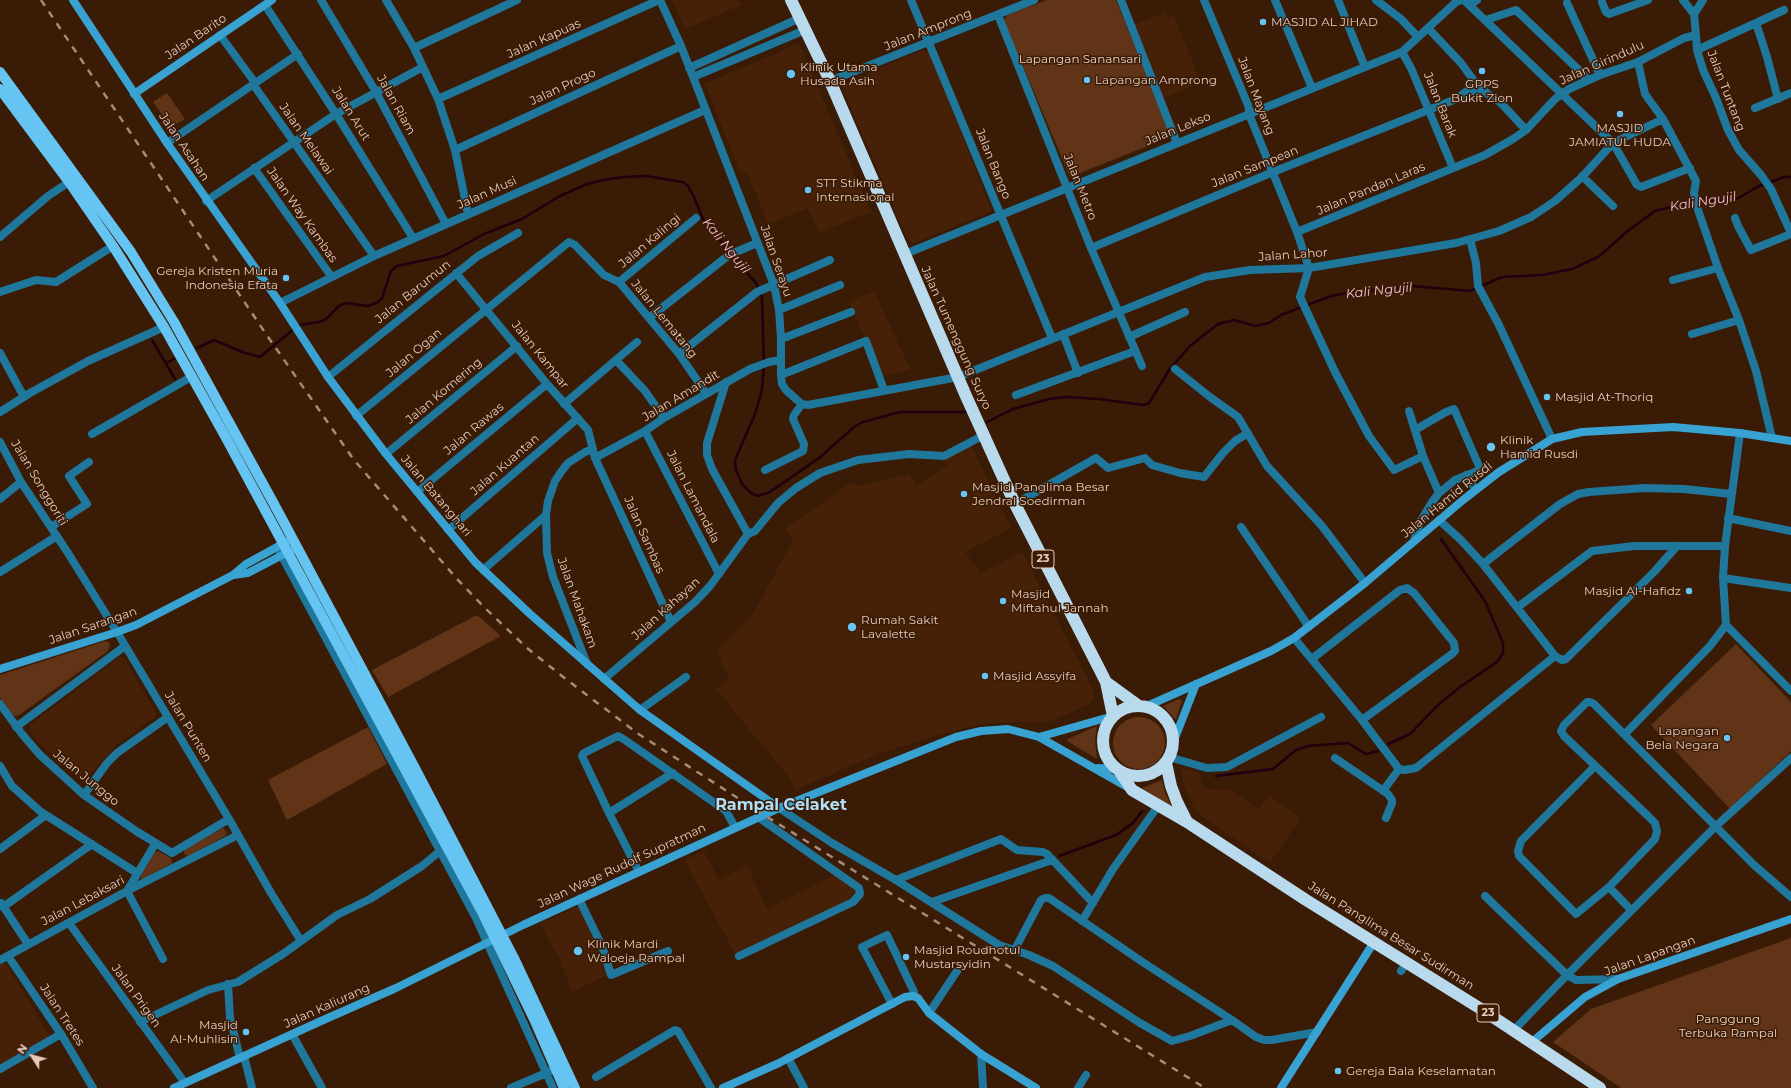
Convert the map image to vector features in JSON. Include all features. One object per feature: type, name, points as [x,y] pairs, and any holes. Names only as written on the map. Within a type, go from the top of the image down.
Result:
[{"type":"highway","name":"Jalan Tumenggung Suryo","points":[[791,0],[830,81],[958,377],[1015,504],[1106,682],[1113,716]]},
{"type":"highway","name":"Jalan Tumenggung Suryo","points":[[1106,682],[1143,706]]},
{"type":"highway","points":[[1113,716],[1128,707],[1143,706]]},
{"type":"highway","name":"23","points":[[1143,706],[1163,716],[1171,729],[1173,743],[1167,760]]},
{"type":"highway","name":"23","points":[[1113,716],[1104,733],[1103,746],[1105,755],[1118,770]]},
{"type":"highway","points":[[1118,770],[1129,776],[1148,775],[1158,770],[1167,760]]},
{"type":"highway","name":"Jalan Panglima Besar Sudirman","points":[[1167,760],[1171,786],[1187,822]]},
{"type":"highway","name":"Jalan Panglima Besar Sudirman","points":[[1118,770],[1133,790],[1187,822],[1233,853],[1374,942],[1404,967],[1514,1030],[1600,1088]]},
{"type":"main road","points":[[0,72],[131,252],[174,322],[286,548]]},
{"type":"main road","points":[[0,89],[69,182],[113,246],[164,327],[348,661],[575,1088]]},
{"type":"main road","points":[[121,259],[131,252]]},
{"type":"main road","points":[[348,661],[359,691],[449,860],[495,940],[552,1071],[564,1088]]},
{"type":"street","name":"Jalan Asahan","points":[[73,0],[206,201],[280,303]]},
{"type":"street","name":"Jalan Barito","points":[[134,94],[272,0]]},
{"type":"street","name":"Jalan Riam","points":[[321,0],[376,92],[446,224]]},
{"type":"street","points":[[386,0],[414,48],[438,99],[455,150],[468,214]]},
{"type":"street","points":[[496,0],[500,8]]},
{"type":"street","points":[[414,48],[517,0]]},
{"type":"street","name":"Jalan Serayu","points":[[660,0],[681,46],[774,285],[779,310],[781,339],[780,375]]},
{"type":"street","name":"Jalan Kapuas","points":[[438,99],[660,0]]},
{"type":"street","name":"Jalan Bango","points":[[911,0],[1052,338]]},
{"type":"street","name":"Jalan Amprong","points":[[830,81],[1034,0]]},
{"type":"street","points":[[1121,0],[1177,143]]},
{"type":"street","name":"Jalan Mayang","points":[[1204,0],[1250,113],[1251,119],[1274,172],[1309,268]]},
{"type":"street","points":[[1275,0],[1312,88]]},
{"type":"street","points":[[1376,0],[1401,19],[1418,37]]},
{"type":"street","points":[[1465,2],[1477,0]]},
{"type":"street","points":[[1602,2],[1606,12],[1609,14],[1648,0]]},
{"type":"street","points":[[1683,0],[1694,14],[1696,35]]},
{"type":"street","points":[[1694,14],[1703,0]]},
{"type":"street","points":[[1341,1],[1365,67]]},
{"type":"street","points":[[1465,2],[1563,93],[1613,143],[1639,186],[1690,168]]},
{"type":"street","name":"Jalan Lekso","points":[[905,254],[1402,52],[1449,9],[1465,2]]},
{"type":"street","points":[[1568,3],[1600,76]]},
{"type":"street","name":"Jalan Arut","points":[[265,5],[298,54],[414,238]]},
{"type":"street","points":[[1486,20],[1516,10],[1588,80]]},
{"type":"street","points":[[1697,50],[1784,10]]},
{"type":"street","name":"Jalan Metro","points":[[998,15],[1091,248],[1142,366]]},
{"type":"street","points":[[689,68],[800,18]]},
{"type":"street","points":[[1756,23],[1778,98]]},
{"type":"street","points":[[1428,28],[1461,63],[1479,89],[1501,104],[1526,130]]},
{"type":"street","points":[[693,77],[805,30]]},
{"type":"street","name":"Jalan Melawai","points":[[220,35],[293,142],[374,256]]},
{"type":"street","name":"Jalan Girindulu","points":[[1453,168],[1496,149],[1526,130],[1563,93],[1588,80],[1638,62],[1684,38],[1696,35]]},
{"type":"street","name":"Jalan Tuntang","points":[[1696,35],[1697,50],[1703,70],[1716,98],[1728,130],[1739,150],[1771,189],[1791,234]]},
{"type":"street","name":"Jalan Progo","points":[[455,150],[681,46]]},
{"type":"street","name":"Jalan Barak","points":[[1402,52],[1411,68],[1453,168]]},
{"type":"street","points":[[167,143],[298,54]]},
{"type":"street","points":[[1638,62],[1645,94],[1663,119],[1690,168],[1697,184],[1694,193],[1697,207],[1718,268],[1739,320],[1756,371],[1772,438]]},
{"type":"street","points":[[206,201],[336,114],[423,67]]},
{"type":"street","name":"Jalan Sampean","points":[[1091,248],[1428,109],[1456,99],[1472,97],[1479,89]]},
{"type":"street","points":[[1755,108],[1791,93]]},
{"type":"street","name":"Jalan Musi","points":[[280,303],[331,276],[374,256],[705,110]]},
{"type":"street","points":[[1613,143],[1663,119]]},
{"type":"street","name":"Jalan Lahor","points":[[958,377],[1204,277],[1250,270],[1309,268],[1415,251],[1470,239],[1516,224],[1531,217],[1555,201],[1582,176],[1613,143]]},
{"type":"street","name":"Jalan Way Kambas","points":[[254,168],[331,276]]},
{"type":"street","name":"Jalan Pandan Laras","points":[[1297,232],[1453,168]]},
{"type":"street","points":[[1582,176],[1613,206]]},
{"type":"street","points":[[0,237],[55,191],[69,182]]},
{"type":"street","name":"Jalan Kalingi","points":[[619,282],[696,218]]},
{"type":"street","points":[[1735,218],[1751,250],[1791,234]]},
{"type":"street","name":"Jalan Barumun","points":[[328,377],[478,256],[518,234]]},
{"type":"street","points":[[1470,239],[1480,290],[1524,377],[1552,439]]},
{"type":"street","name":"Jalan Lematang","points":[[487,309],[569,242],[575,245],[604,275],[619,282],[679,354],[706,393]]},
{"type":"street","points":[[649,318],[732,253],[757,243]]},
{"type":"street","points":[[0,292],[36,280],[56,282],[63,280],[113,246]]},
{"type":"street","points":[[679,354],[760,291],[830,260]]},
{"type":"street","points":[[1309,268],[1300,297],[1348,397],[1369,436],[1394,470],[1423,456]]},
{"type":"street","points":[[1674,280],[1718,268]]},
{"type":"street","name":"Jalan Kampar","points":[[456,273],[547,384],[588,430],[594,454]]},
{"type":"street","points":[[779,310],[840,285]]},
{"type":"street","name":"Jalan Batanghari","points":[[280,303],[328,377],[356,416],[448,530],[483,570],[604,679]]},
{"type":"street","name":"Jalan Ogan","points":[[356,416],[487,309]]},
{"type":"street","points":[[781,339],[851,312]]},
{"type":"street","points":[[1129,337],[1185,312]]},
{"type":"street","points":[[1692,334],[1739,320]]},
{"type":"street","points":[[0,412],[88,361],[164,327]]},
{"type":"street","points":[[1063,334],[1078,373]]},
{"type":"street","points":[[564,404],[637,342]]},
{"type":"street","points":[[884,390],[866,342],[780,375],[786,390],[802,404],[808,405],[958,377]]},
{"type":"street","name":"Jalan Komering","points":[[386,454],[517,346]]},
{"type":"street","points":[[1016,396],[1135,351]]},
{"type":"street","points":[[0,353],[24,397]]},
{"type":"street","points":[[616,360],[645,391],[664,418]]},
{"type":"street","name":"Jalan Amandit","points":[[594,454],[645,431],[706,393],[758,365],[781,360]]},
{"type":"street","points":[[1175,369],[1238,417],[1267,466],[1322,526],[1365,583]]},
{"type":"street","points":[[92,434],[191,376]]},
{"type":"street","points":[[726,382],[707,443],[707,455],[712,469],[748,534]]},
{"type":"street","name":"Jalan Rawas","points":[[417,492],[547,384]]},
{"type":"street","points":[[765,470],[803,451],[804,444],[793,419],[794,415],[802,404]]},
{"type":"street","points":[[1414,541],[1420,522],[1439,493],[1455,480],[1466,476],[1477,469],[1454,409],[1415,430]]},
{"type":"street","points":[[1409,411],[1423,456],[1439,493]]},
{"type":"street","name":"Jalan Kuantan","points":[[448,530],[578,418]]},
{"type":"street","name":"Jalan Hamid Rusdi","points":[[1143,706],[1271,651],[1294,638],[1365,583],[1438,520],[1476,490],[1505,468],[1552,439],[1582,432],[1673,427],[1740,433],[1791,441]]},
{"type":"street","name":"Jalan Lamandala","points":[[645,431],[719,574]]},
{"type":"street","points":[[1015,504],[1096,458],[1108,468],[1145,458],[1152,465],[1180,473],[1204,477],[1223,453],[1248,433]]},
{"type":"street","points":[[1625,734],[1710,646],[1726,624],[1723,578],[1725,546],[1740,433]]},
{"type":"street","name":"Jalan Kahayan","points":[[604,679],[704,593],[748,534],[755,531],[782,500],[796,488],[820,473],[872,458],[909,454],[944,456],[984,435]]},
{"type":"street","name":"Jalan Songgoriti","points":[[0,442],[21,482],[57,536],[117,632]]},
{"type":"street","name":"Jalan Mahakam","points":[[587,664],[553,577],[547,553],[546,515],[548,501],[555,481],[568,463],[585,452],[594,454]]},
{"type":"street","name":"Jalan Sambas","points":[[594,454],[671,622]]},
{"type":"street","points":[[51,527],[87,504],[69,476],[89,462]]},
{"type":"street","points":[[1466,476],[1476,490]]},
{"type":"street","points":[[0,498],[21,482]]},
{"type":"street","points":[[1483,564],[1560,504],[1578,494],[1645,488],[1684,489],[1731,494]]},
{"type":"street","points":[[483,570],[546,515]]},
{"type":"street","points":[[1728,518],[1791,531]]},
{"type":"street","points":[[1438,520],[1461,540],[1483,564],[1555,656],[1562,660],[1566,659],[1654,572],[1676,546]]},
{"type":"street","points":[[1241,527],[1309,627]]},
{"type":"street","name":"Jalan Songgoriti","points":[[0,572],[57,536]]},
{"type":"street","points":[[1518,607],[1592,551],[1634,546],[1725,546]]},
{"type":"street","points":[[286,548],[348,661]]},
{"type":"street","name":"Jalan Sarangan","points":[[0,669],[136,625],[233,575],[246,564],[286,548]]},
{"type":"street","points":[[1723,578],[1791,588]]},
{"type":"street","points":[[1313,658],[1400,590],[1407,588],[1414,593],[1454,643],[1455,651],[1452,654],[1362,720]]},
{"type":"street","points":[[1726,624],[1791,691]]},
{"type":"street","name":"Jalan Punten","points":[[117,632],[229,819],[271,893],[301,941]]},
{"type":"street","points":[[1294,638],[1313,658],[1399,769],[1411,770],[1416,768],[1555,656]]},
{"type":"street","points":[[16,726],[125,646]]},
{"type":"street","points":[[640,710],[686,677]]},
{"type":"street","points":[[604,679],[640,710],[832,844],[896,880],[999,944],[1015,949],[1053,966],[1140,1023],[1172,1041],[1190,1036],[1232,1020]]},
{"type":"street","points":[[1173,743],[1196,684]]},
{"type":"street","points":[[1595,766],[1521,840],[1518,851],[1519,856],[1576,914],[1609,887],[1655,839],[1658,831],[1655,824],[1561,732],[1564,725],[1587,702],[1590,702],[1625,734],[1754,864],[1791,897]]},
{"type":"street","name":"Jalan Junggo","points":[[0,704],[39,754],[84,795],[155,844],[172,853]]},
{"type":"street","points":[[1039,737],[1113,716]]},
{"type":"street","points":[[84,795],[107,763],[117,753],[168,717]]},
{"type":"street","points":[[1167,760],[1207,768],[1227,767],[1321,717]]},
{"type":"street","name":"Jalan Wage Rudolf Supratman","points":[[495,940],[579,899],[758,817],[956,737],[981,731],[1008,729],[1039,737],[1133,790]]},
{"type":"street","points":[[639,872],[608,813],[582,756],[584,753],[618,736],[726,811],[736,827]]},
{"type":"street","points":[[1335,758],[1383,791],[1392,800],[1386,818]]},
{"type":"street","points":[[1514,1030],[1631,910],[1716,826],[1791,758]]},
{"type":"street","points":[[0,766],[3,777],[46,815],[137,873]]},
{"type":"street","name":"Jalan Wage Rudolf Supratman","points":[[1095,768],[1118,770]]},
{"type":"street","points":[[1383,791],[1399,769]]},
{"type":"street","points":[[608,813],[673,773]]},
{"type":"street","points":[[1082,921],[1113,869],[1158,806]]},
{"type":"street","points":[[0,849],[46,815]]},
{"type":"street","points":[[739,956],[853,902],[860,894],[859,888],[758,817]]},
{"type":"street","points":[[178,866],[172,853],[229,819]]},
{"type":"street","name":"Jalan Lebaksari","points":[[0,960],[127,891],[238,835]]},
{"type":"street","points":[[896,880],[1001,839],[1017,850],[1043,852],[1093,903]]},
{"type":"street","points":[[28,944],[1,904],[92,844]]},
{"type":"street","points":[[155,844],[127,891],[163,959]]},
{"type":"street","points":[[140,1022],[208,990],[238,982],[301,941],[337,915],[370,899],[422,866],[443,848]]},
{"type":"street","points":[[932,902],[1052,860]]},
{"type":"street","points":[[1609,887],[1631,910]]},
{"type":"street","points":[[1485,896],[1567,975],[1576,980],[1618,978]]},
{"type":"street","points":[[1015,949],[1041,900],[1049,898],[1256,1037],[1264,1040],[1272,1040],[1317,1032]]},
{"type":"street","points":[[579,899],[602,946],[611,975],[668,951]]},
{"type":"street","name":"Jalan Lapangan","points":[[1532,1042],[1585,997],[1618,978],[1791,919]]},
{"type":"street","name":"Jalan Prigen","points":[[69,923],[185,1083]]},
{"type":"street","points":[[892,1004],[862,947],[887,935],[914,992],[912,996]]},
{"type":"street","name":"Jalan Kaliurang","points":[[174,1088],[396,988],[495,940]]},
{"type":"street","points":[[1281,1088],[1374,942]]},
{"type":"street","name":"Jalan Tretes","points":[[8,956],[61,1034],[93,1088]]},
{"type":"street","points":[[929,1013],[962,965]]},
{"type":"street","points":[[228,984],[230,1018],[252,1088]]},
{"type":"street","points":[[723,1088],[788,1058],[905,997],[912,996],[918,998],[929,1013],[981,1054],[1036,1088]]},
{"type":"street","points":[[596,1077],[675,1030],[678,1031],[711,1088]]},
{"type":"street","points":[[0,1069],[61,1034]]},
{"type":"street","points":[[292,1034],[322,1088]]},
{"type":"street","points":[[981,1054],[983,1088]]},
{"type":"street","points":[[788,1058],[804,1088]]},
{"type":"street","points":[[511,1088],[552,1071],[554,1088]]},
{"type":"street","points":[[1078,1088],[1086,1075]]},
{"type":"shaded area","points":[[672,0],[739,0],[741,5],[685,29]]},
{"type":"shaded area","points":[[1165,12],[1168,18],[1174,16],[1201,82],[1162,99],[1134,25]]},
{"type":"shaded area","points":[[799,43],[871,212],[819,233],[808,208],[768,224],[747,172],[741,175],[705,84]]},
{"type":"shaded area","points":[[923,50],[931,53],[991,211],[914,243],[908,240],[841,85]]},
{"type":"shaded area","points":[[874,291],[910,369],[882,377],[849,301]]},
{"type":"shaded area","name":"Rumah Sakit Lavalette","points":[[971,445],[1011,528],[965,552],[981,573],[1022,552],[1093,689],[1095,697],[1090,704],[1049,722],[985,723],[934,736],[878,754],[795,790],[788,775],[735,713],[716,688],[729,679],[719,657],[718,650],[752,616],[793,540],[785,529],[849,484],[862,485],[909,474],[917,485],[947,466],[944,460]]},
{"type":"shaded area","points":[[120,657],[125,659],[156,714],[154,718],[116,745],[87,778],[79,779],[38,742],[29,729],[31,724]]},
{"type":"shaded area","points":[[1180,767],[1199,773],[1203,788],[1230,790],[1259,809],[1269,795],[1301,818],[1270,863],[1204,818],[1193,806],[1183,784]]},
{"type":"shaded area","points":[[704,851],[719,880],[747,865],[767,909],[836,874],[854,888],[855,893],[847,901],[736,955],[684,860]]},
{"type":"shaded area","name":"Klinik Mardi Waloeja Rampal","points":[[581,905],[609,974],[572,992],[559,958],[540,924]]},
{"type":"shaded area","points":[[3,963],[7,965],[50,1037],[0,1066],[0,965]]},
{"type":"green space","name":"Lapangan Sanansari","points":[[1047,0],[1116,0],[1170,134],[1168,138],[1070,177],[1004,21],[1007,15]]},
{"type":"green space","points":[[167,93],[185,119],[171,127],[153,102]]},
{"type":"green space","points":[[477,615],[501,636],[388,697],[372,670]]},
{"type":"green space","points":[[105,641],[110,643],[108,651],[19,715],[13,715],[0,698],[0,675]]},
{"type":"green space","name":"Lapangan Bela Negara","points":[[1736,644],[1791,702],[1791,751],[1730,809],[1651,725]]},
{"type":"green space","points":[[1179,699],[1182,701],[1176,720],[1163,706]]},
{"type":"green space","points":[[1134,717],[1144,717],[1153,721],[1161,729],[1165,738],[1165,748],[1161,757],[1153,765],[1144,769],[1134,769],[1125,765],[1117,757],[1113,748],[1113,738],[1117,729],[1125,721]]},
{"type":"green space","points":[[1097,726],[1095,741],[1097,759],[1067,741],[1068,739]]},
{"type":"green space","points":[[368,727],[387,764],[287,820],[268,780]]},
{"type":"green space","points":[[1162,780],[1165,793],[1174,810],[1142,788]]},
{"type":"green space","points":[[223,828],[227,832],[225,836],[189,856],[184,854],[184,850]]},
{"type":"green space","points":[[158,851],[171,858],[172,863],[141,880],[141,876],[155,852]]},
{"type":"green space","name":"Panggung Terbuka Rampal","points":[[1791,938],[1791,1088],[1621,1088],[1553,1042],[1591,1009]]},
{"type":"waterway","name":"Kali Ngujil","points":[[197,348],[214,340],[245,353],[260,357],[300,325],[319,322],[326,319],[339,306],[346,303],[368,306],[378,302],[382,298],[391,271],[397,266],[444,256],[484,234],[522,219],[560,196],[587,184],[603,180],[646,176],[683,182],[688,186],[694,197],[703,219],[729,252]]},
{"type":"waterway","name":"Kali Ngujil","points":[[987,422],[1013,409],[1049,399],[1067,397],[1099,399],[1144,405],[1149,403],[1169,370],[1190,346],[1218,324],[1234,320],[1255,326],[1269,323],[1281,315],[1331,296],[1352,292],[1412,286],[1470,291],[1502,277],[1542,275],[1572,269],[1598,257],[1629,230],[1655,211],[1682,204],[1737,199],[1757,187],[1784,177],[1791,177]]},
{"type":"waterway","name":"Kali Ngujil","points":[[732,256],[756,283],[762,297],[764,364],[762,390],[755,414],[735,460],[736,470],[742,484],[751,493],[758,496],[770,492],[819,458],[854,427],[863,422],[900,412],[965,412]]},
{"type":"waterway","points":[[152,340],[175,379]]},
{"type":"waterway","name":"Kali Ngujil","points":[[166,363],[174,359]]},
{"type":"waterway","points":[[1388,744],[1410,734],[1438,705],[1460,687],[1497,662],[1503,653],[1503,643],[1485,601],[1441,539]]},
{"type":"waterway","points":[[1216,776],[1273,769],[1296,750],[1308,746],[1348,743],[1366,754],[1378,751]]},
{"type":"waterway","points":[[1059,856],[1116,835],[1133,823],[1142,811]]},
{"type":"railway","points":[[41,0],[266,334],[354,460],[457,579],[527,648],[637,733],[764,815],[1205,1088]]},
{"type":"place","name":"MASJID AL JIHAD","points":[[1263,22]]},
{"type":"place","name":"GPPS Bukit Zion","points":[[1482,71]]},
{"type":"place","name":"Klinik Utama Husada Asih","points":[[791,74]]},
{"type":"place","name":"Lapangan Amprong","points":[[1087,80]]},
{"type":"place","name":"MASJID JAMIATUL HUDA","points":[[1620,114]]},
{"type":"place","name":"STT Stikma Internasional","points":[[808,190]]},
{"type":"place","name":"Gereja Kristen Muria Indonesia Efata","points":[[286,278]]},
{"type":"place","name":"Masjid At-Thoriq","points":[[1547,397]]},
{"type":"place","name":"Klinik Hamid Rusdi","points":[[1491,447]]},
{"type":"place","name":"Masjid Panglima Besar Jendral Soedirman","points":[[964,494]]},
{"type":"place","name":"Masjid Al-Hafidz","points":[[1689,591]]},
{"type":"place","name":"Masjid Miftahul Jannah","points":[[1003,601]]},
{"type":"place","name":"Rumah Sakit Lavalette","points":[[852,627]]},
{"type":"place","name":"Masjid Assyifa","points":[[985,676]]},
{"type":"place","name":"Lapangan Bela Negara","points":[[1727,738]]},
{"type":"place","name":"Klinik Mardi Waloeja Rampal","points":[[578,951]]},
{"type":"place","name":"Masjid Roudhotul Mustarsyidin","points":[[906,957]]},
{"type":"place","name":"Masjid Al-Muhlisin","points":[[246,1032]]},
{"type":"place","name":"Gereja Bala Keselamatan","points":[[1338,1071]]},
{"type":"district","name":"Rampal Celaket","points":[[781,805]]}]
